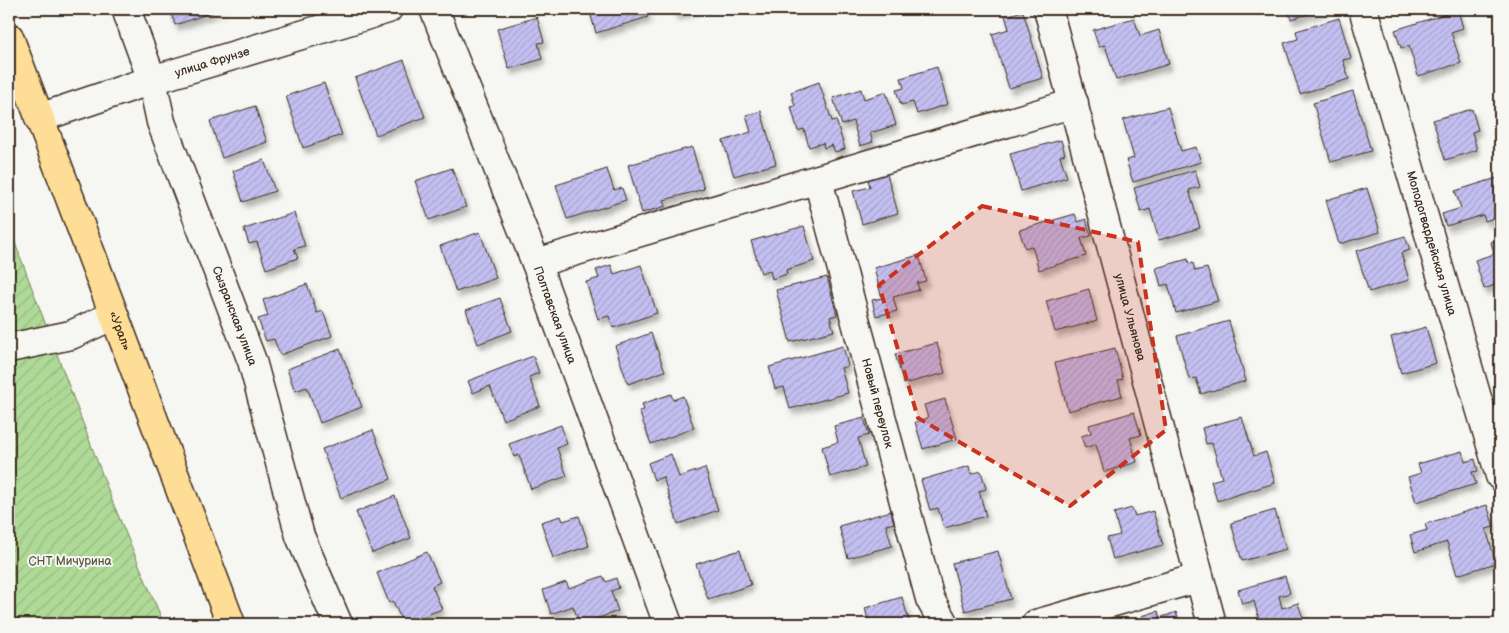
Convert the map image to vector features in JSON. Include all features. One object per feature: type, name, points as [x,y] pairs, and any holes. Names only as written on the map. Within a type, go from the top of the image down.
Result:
[{"type":"highway","name":"«Урал»","points":[[9,37],[231,624]]},
{"type":"street","name":"Сызранская улица","points":[[126,9],[152,80],[164,131],[252,361],[300,536],[338,624]]},
{"type":"street","name":"улица Фрунзе","points":[[39,118],[152,80],[388,9]]},
{"type":"street","name":"Полтавская улица","points":[[434,9],[536,263],[668,624]]},
{"type":"street","name":"улица Ульянова","points":[[1048,9],[1198,578],[1212,624]]},
{"type":"street","name":"Молодогвардейская улица","points":[[1363,9],[1500,476]]},
{"type":"street","points":[[536,263],[1074,103]]},
{"type":"street","name":"Новый переулок","points":[[818,180],[930,599],[944,624]]},
{"type":"street","points":[[9,348],[71,334],[114,315]]},
{"type":"street","points":[[1036,624],[1198,578]]},
{"type":"highlighted area","points":[[982,206],[1138,242],[1166,430],[1070,506],[918,418],[879,285]]},
{"type":"green space","name":"СНТ Мичурина","points":[[9,227],[113,503],[164,624],[9,624]]},
{"type":"building","points":[[170,9],[222,9],[175,25]]},
{"type":"building","points":[[589,9],[646,9],[648,17],[596,33]]},
{"type":"building","points":[[673,9],[695,9],[675,15]]},
{"type":"building","points":[[1288,9],[1326,9],[1291,19]]},
{"type":"building","points":[[1458,10],[1463,28],[1451,32],[1461,63],[1418,76],[1409,46],[1401,48],[1395,30]]},
{"type":"building","points":[[1023,11],[1043,78],[1009,88],[992,34],[1009,29],[1005,16]]},
{"type":"building","points":[[537,17],[544,42],[538,43],[542,59],[509,69],[497,29]]},
{"type":"building","points":[[1134,18],[1140,36],[1159,30],[1169,64],[1116,80],[1105,45],[1099,47],[1093,30]]},
{"type":"building","points":[[1339,18],[1351,58],[1343,60],[1349,79],[1300,94],[1284,43],[1298,39],[1296,31]]},
{"type":"building","points":[[404,60],[425,117],[376,135],[355,78]]},
{"type":"building","points":[[937,67],[948,104],[917,114],[913,102],[901,105],[896,90],[904,88],[901,78]]},
{"type":"building","points":[[819,82],[832,121],[836,120],[845,149],[835,152],[832,145],[824,148],[823,143],[809,147],[804,129],[798,131],[791,107],[795,106],[791,92]]},
{"type":"building","points":[[324,83],[342,135],[303,148],[286,96]]},
{"type":"building","points":[[861,89],[864,99],[886,92],[896,125],[870,133],[873,142],[860,146],[853,121],[842,125],[833,98]]},
{"type":"building","points":[[1353,91],[1371,151],[1331,162],[1313,103]]},
{"type":"building","points":[[255,106],[267,142],[222,158],[210,121]]},
{"type":"building","points":[[1168,107],[1181,151],[1196,147],[1201,162],[1133,182],[1126,160],[1134,158],[1123,120]]},
{"type":"building","points":[[1472,109],[1478,130],[1472,132],[1477,150],[1445,160],[1433,120]]},
{"type":"building","points":[[761,111],[776,164],[734,176],[723,141],[751,132],[746,115]]},
{"type":"building","points":[[1061,140],[1065,154],[1060,156],[1067,177],[1021,191],[1010,154]]},
{"type":"building","points":[[692,147],[704,189],[664,200],[666,206],[642,213],[628,165]]},
{"type":"building","points":[[264,160],[275,191],[243,202],[233,171]]},
{"type":"building","points":[[452,168],[466,207],[429,220],[415,181]]},
{"type":"building","points":[[607,169],[614,190],[622,188],[626,200],[567,219],[556,185]]},
{"type":"building","points":[[1195,170],[1200,187],[1189,190],[1200,228],[1159,240],[1150,209],[1141,212],[1134,188]]},
{"type":"building","points":[[887,174],[898,213],[862,224],[853,191],[870,187],[868,179]]},
{"type":"building","points":[[1500,177],[1500,216],[1485,221],[1483,215],[1446,226],[1442,214],[1461,208],[1455,191]]},
{"type":"building","points":[[1367,188],[1380,232],[1339,244],[1326,200]]},
{"type":"building","points":[[294,213],[305,246],[294,249],[298,258],[266,269],[257,242],[249,244],[244,229]]},
{"type":"building","points":[[1075,214],[1078,222],[1086,219],[1091,236],[1081,238],[1086,256],[1039,270],[1032,246],[1025,248],[1019,230]]},
{"type":"building","points":[[804,226],[814,261],[786,270],[787,274],[772,279],[770,270],[761,273],[751,241]]},
{"type":"building","points":[[480,232],[496,278],[456,292],[440,246]]},
{"type":"building","points":[[1405,236],[1410,250],[1401,253],[1409,280],[1369,292],[1356,251]]},
{"type":"building","points":[[1500,238],[1500,283],[1484,289],[1475,260],[1494,254],[1491,242]]},
{"type":"building","points":[[919,255],[926,281],[917,283],[919,290],[893,297],[897,311],[876,316],[872,300],[882,298],[874,268]]},
{"type":"building","points":[[1188,259],[1189,264],[1193,263],[1195,271],[1207,268],[1218,301],[1176,313],[1168,284],[1161,286],[1156,268]]},
{"type":"building","points":[[611,265],[614,274],[641,265],[657,313],[613,328],[609,316],[598,319],[586,282],[599,278],[596,270]]},
{"type":"building","points":[[827,277],[837,315],[830,317],[834,331],[790,342],[776,290]]},
{"type":"building","points":[[307,284],[317,313],[323,311],[332,336],[280,355],[274,339],[266,341],[258,319],[268,316],[263,300]]},
{"type":"building","points":[[1089,289],[1097,321],[1055,332],[1046,301]]},
{"type":"building","points":[[500,298],[512,331],[478,344],[466,310]]},
{"type":"building","points":[[1229,321],[1246,381],[1201,394],[1196,378],[1189,379],[1177,336]]},
{"type":"building","points":[[1426,327],[1436,363],[1401,373],[1391,337]]},
{"type":"building","points":[[651,333],[665,371],[628,384],[615,346]]},
{"type":"building","points":[[937,343],[945,373],[904,384],[895,354]]},
{"type":"building","points":[[843,346],[848,366],[841,368],[848,393],[790,409],[784,387],[775,389],[769,367]]},
{"type":"building","points":[[1115,348],[1123,379],[1118,380],[1122,396],[1068,411],[1055,363]]},
{"type":"building","points":[[340,349],[362,407],[320,423],[307,387],[295,391],[287,369]]},
{"type":"building","points":[[533,356],[539,373],[529,377],[540,406],[503,420],[490,386],[473,393],[468,381]]},
{"type":"building","points":[[671,394],[673,400],[683,396],[694,428],[651,444],[639,411],[644,410],[642,404]]},
{"type":"building","points":[[945,399],[957,439],[923,449],[915,422],[928,418],[924,405]]},
{"type":"building","points":[[1134,412],[1141,435],[1130,438],[1137,462],[1104,472],[1096,444],[1085,448],[1081,436],[1091,433],[1089,425]]},
{"type":"building","points":[[1242,417],[1254,456],[1266,452],[1275,483],[1217,501],[1211,481],[1222,478],[1212,443],[1206,444],[1202,428]]},
{"type":"building","points":[[864,418],[869,435],[858,438],[866,467],[830,477],[822,447],[838,442],[834,426]]},
{"type":"building","points":[[561,425],[567,444],[557,448],[567,476],[531,489],[519,455],[514,457],[509,444]]},
{"type":"building","points":[[373,430],[391,479],[341,498],[322,449]]},
{"type":"building","points":[[1462,451],[1465,462],[1475,459],[1478,471],[1472,472],[1476,484],[1416,502],[1408,477],[1421,473],[1418,464]]},
{"type":"building","points":[[671,454],[679,477],[705,468],[718,510],[678,524],[663,477],[654,480],[648,463]]},
{"type":"building","points":[[969,466],[971,474],[981,471],[986,489],[979,491],[986,516],[944,528],[938,508],[930,510],[921,480]]},
{"type":"building","points":[[395,496],[411,538],[372,553],[356,512]]},
{"type":"building","points":[[1487,505],[1494,527],[1486,529],[1496,563],[1457,575],[1447,542],[1415,552],[1410,535],[1427,530],[1425,524]]},
{"type":"building","points":[[1132,508],[1135,516],[1153,511],[1163,545],[1113,559],[1107,538],[1120,535],[1114,513]]},
{"type":"building","points":[[1275,510],[1286,549],[1242,561],[1231,523]]},
{"type":"building","points":[[891,511],[894,523],[886,525],[892,546],[848,558],[839,526]]},
{"type":"building","points":[[561,516],[563,521],[579,516],[589,546],[553,558],[541,522]]},
{"type":"building","points":[[740,550],[751,585],[708,599],[696,564]]},
{"type":"building","points":[[998,551],[1011,599],[965,611],[952,563]]},
{"type":"building","points":[[427,552],[440,582],[432,586],[442,609],[403,624],[393,601],[389,603],[377,573]]},
{"type":"building","points":[[603,576],[606,582],[616,578],[619,588],[611,591],[618,611],[582,624],[580,624],[573,606],[551,614],[543,590],[566,582],[569,588]]},
{"type":"building","points":[[1285,576],[1290,593],[1279,596],[1282,608],[1298,603],[1305,624],[1260,624],[1254,601],[1242,604],[1238,590]]},
{"type":"building","points":[[902,597],[910,624],[869,624],[865,608]]},
{"type":"building","points":[[1158,611],[1160,618],[1176,612],[1180,624],[1144,624],[1142,616]]}]
